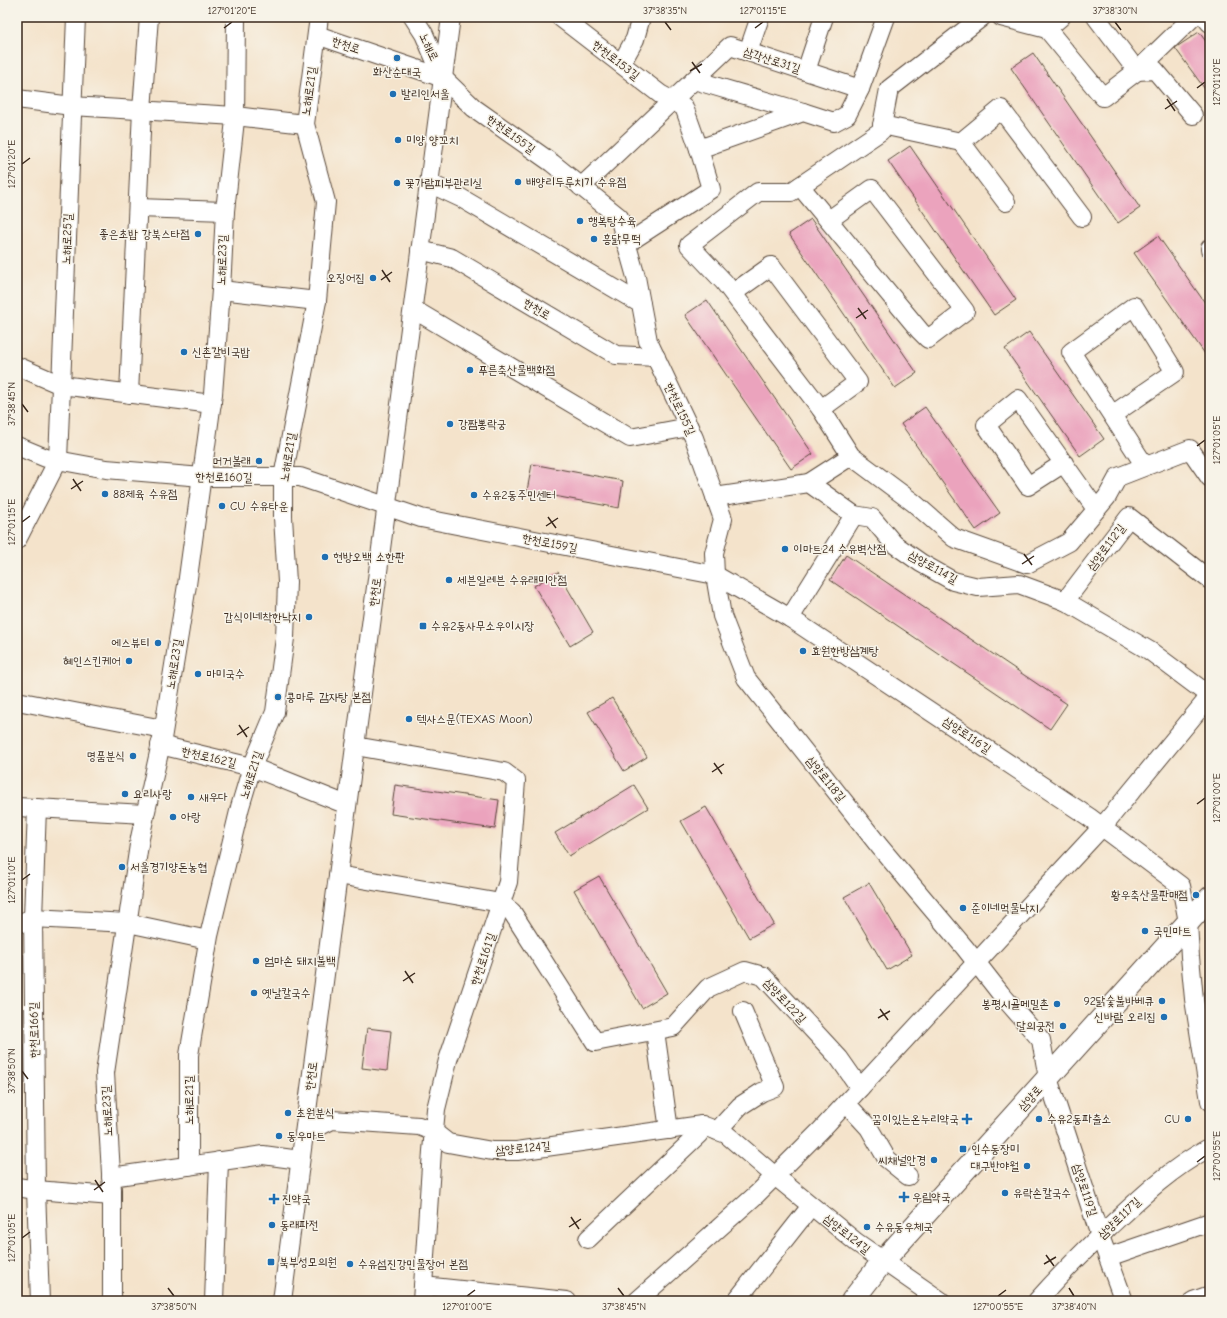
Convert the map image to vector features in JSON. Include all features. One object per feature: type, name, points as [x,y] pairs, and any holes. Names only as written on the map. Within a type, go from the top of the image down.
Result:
[{"type":"main road","name":"삼양로","points":[[852,1301],[883,1261],[1210,898]]},
{"type":"street","name":"노해로25길","points":[[58,460],[76,17]]},
{"type":"street","points":[[129,394],[142,110],[148,17]]},
{"type":"street","name":"노해로23길","points":[[112,1301],[112,1196],[105,1073],[140,838],[162,737],[187,585],[212,404],[221,290],[224,211],[235,116],[236,17]]},
{"type":"street","name":"노해로21길","points":[[189,1166],[189,1055],[208,940],[240,807],[252,767],[274,712],[286,638],[287,582],[282,517],[283,477],[317,301],[326,202],[305,124],[319,17]]},
{"type":"street","name":"노해로","points":[[413,17],[424,34],[443,78]]},
{"type":"street","name":"한천로","points":[[282,1301],[451,17]]},
{"type":"street","name":"한천로153길","points":[[561,17],[660,94],[673,100]]},
{"type":"street","points":[[621,64],[635,39],[641,17]]},
{"type":"street","points":[[806,71],[824,17]]},
{"type":"street","points":[[694,80],[834,122],[847,115],[860,89],[886,17]]},
{"type":"street","points":[[982,17],[889,89],[881,131],[791,192],[758,192],[688,245],[733,293],[821,409],[850,456],[914,503],[954,538],[1027,564],[1069,542],[1107,497],[1118,477],[1190,449],[1210,478]]},
{"type":"street","points":[[1001,17],[1047,29],[1103,97],[1137,71],[1193,17]]},
{"type":"street","points":[[1047,29],[1061,17]]},
{"type":"street","points":[[1096,17],[1137,71]]},
{"type":"street","points":[[1205,17],[1210,23]]},
{"type":"street","points":[[748,52],[758,18]]},
{"type":"street","name":"한천로","points":[[317,35],[443,78]]},
{"type":"street","name":"삼각산로31길","points":[[673,100],[730,46],[860,89]]},
{"type":"street","points":[[1137,71],[1155,70],[1193,115]]},
{"type":"street","name":"한천로155길","points":[[443,78],[474,108],[552,163],[619,217],[636,277],[648,341],[694,438],[723,519],[714,553],[715,575]]},
{"type":"street","points":[[17,99],[72,106],[235,116],[305,124]]},
{"type":"street","points":[[581,187],[673,100],[684,107],[699,149],[711,190],[626,244]]},
{"type":"street","points":[[961,142],[1001,109],[1082,218]]},
{"type":"street","points":[[699,149],[803,112]]},
{"type":"street","points":[[882,125],[961,142],[1006,202]]},
{"type":"street","points":[[429,183],[461,198],[641,304]]},
{"type":"street","points":[[800,186],[928,339],[965,311],[872,189],[829,220]]},
{"type":"street","points":[[138,208],[224,211]]},
{"type":"street","name":"한천로","points":[[420,250],[452,258],[616,355],[656,357]]},
{"type":"street","points":[[733,293],[771,266],[858,382],[821,409]]},
{"type":"street","points":[[221,290],[317,301]]},
{"type":"street","points":[[1112,416],[1175,372],[1134,306],[1071,352],[1112,416],[1145,466]]},
{"type":"street","points":[[413,309],[630,438],[689,427]]},
{"type":"street","points":[[17,366],[61,385],[212,404]]},
{"type":"street","points":[[1064,463],[1028,486],[986,425],[1018,399],[1064,463],[1096,509]]},
{"type":"street","name":"한천로160길","points":[[17,446],[46,458],[106,469],[202,477],[300,477],[386,506]]},
{"type":"street","points":[[715,497],[809,483],[850,456]]},
{"type":"street","points":[[17,540],[58,460]]},
{"type":"street","points":[[790,618],[854,515],[809,483]]},
{"type":"street","name":"한천로159길","points":[[386,506],[421,518],[715,575]]},
{"type":"street","name":"삼양로114길","points":[[854,515],[872,518],[894,544],[921,563],[953,581],[978,587],[1019,584],[1065,601],[1150,651],[1210,696]]},
{"type":"street","name":"삼양로112길","points":[[1065,601],[1129,517],[1210,580]]},
{"type":"street","name":"삼양로116길","points":[[715,575],[790,618],[1089,817],[1181,886],[1188,922]]},
{"type":"street","name":"삼양로118길","points":[[715,575],[722,616],[746,678],[876,841],[1001,994],[1041,1040],[1048,1078]]},
{"type":"street","points":[[637,1301],[757,1194],[846,1103],[1102,827],[1210,696]]},
{"type":"street","name":"한천로162길","points":[[17,701],[162,737],[252,767],[347,804]]},
{"type":"street","name":"한천로161길","points":[[355,746],[504,772],[516,781],[508,882],[448,1060],[436,1109],[423,1293]]},
{"type":"street","points":[[17,807],[145,814]]},
{"type":"street","points":[[37,808],[25,921],[128,923],[208,940]]},
{"type":"street","points":[[338,875],[502,903]]},
{"type":"street","name":"삼양로122길","points":[[502,903],[512,912],[595,1042],[673,1027],[708,988],[745,970],[763,976],[839,1058],[860,1088]]},
{"type":"street","name":"한천로166길","points":[[25,921],[40,1301]]},
{"type":"street","points":[[1188,922],[1194,999],[1210,1101]]},
{"type":"street","points":[[588,1239],[699,1134],[762,1092],[774,1087],[743,1011]]},
{"type":"street","points":[[656,1031],[669,1130]]},
{"type":"street","name":"삼양로119길","points":[[1048,1078],[1100,1236],[1124,1301]]},
{"type":"street","points":[[846,1103],[870,1128],[887,1159],[908,1176]]},
{"type":"street","name":"삼양로124길","points":[[304,1134],[332,1120],[419,1126],[434,1132],[448,1143],[492,1152],[517,1151],[669,1130],[710,1128],[726,1134],[856,1242],[941,1301]]},
{"type":"street","name":"삼양로117길","points":[[1036,1301],[1059,1275],[1151,1188],[1207,1148],[1210,1152]]},
{"type":"street","points":[[111,1177],[263,1155],[300,1160]]},
{"type":"street","points":[[214,1301],[219,1161]]},
{"type":"street","points":[[17,1187],[112,1196]]},
{"type":"street","name":"삼양로124길","points":[[736,1301],[811,1206]]},
{"type":"street","name":"삼양로117길","points":[[1108,1257],[1210,1222]]},
{"type":"street","points":[[423,1293],[567,1301]]},
{"type":"street","points":[[1193,1301],[1210,1295]]},
{"type":"building","points":[[1199,32],[1210,47],[1210,96],[1175,48]]},
{"type":"building","points":[[1033,53],[1140,208],[1118,223],[1011,68]]},
{"type":"building","points":[[910,146],[1016,300],[994,315],[888,161]]},
{"type":"building","points":[[811,219],[917,373],[895,388],[789,234]]},
{"type":"building","points":[[1158,236],[1210,310],[1210,361],[1134,253]]},
{"type":"building","points":[[707,300],[813,454],[791,469],[685,315]]},
{"type":"building","points":[[1029,332],[1104,439],[1080,456],[1005,349]]},
{"type":"building","points":[[925,407],[1000,513],[976,530],[901,424]]},
{"type":"building","points":[[532,464],[623,481],[619,508],[527,491]]},
{"type":"building","points":[[846,555],[1067,704],[1050,729],[830,580]]},
{"type":"building","points":[[558,572],[593,632],[570,646],[534,586]]},
{"type":"building","points":[[612,698],[647,757],[624,771],[588,712]]},
{"type":"building","points":[[395,785],[499,800],[495,829],[391,814]]},
{"type":"building","points":[[634,785],[648,808],[569,856],[555,833]]},
{"type":"building","points":[[706,807],[774,924],[749,938],[681,821]]},
{"type":"building","points":[[599,876],[667,993],[642,1008],[574,890]]},
{"type":"building","points":[[869,883],[912,955],[887,970],[844,897]]},
{"type":"building","points":[[367,1028],[391,1031],[387,1071],[362,1068]]},
{"type":"place","name":"화산순대국","points":[[397,58]]},
{"type":"place","name":"발리인서울","points":[[393,94]]},
{"type":"place","name":"미양 양꼬치","points":[[398,140]]},
{"type":"place","name":"배양리두루치기 수유점","points":[[518,182]]},
{"type":"place","name":"꽃가람피부관리실","points":[[397,183]]},
{"type":"place","name":"행복탕수육","points":[[580,221]]},
{"type":"place","name":"좋은초밥 강북스타점","points":[[198,234]]},
{"type":"place","name":"흥닭무떡","points":[[594,239]]},
{"type":"place","name":"오징어집","points":[[373,278]]},
{"type":"place","name":"신촌갈비국밥","points":[[184,352]]},
{"type":"place","name":"푸른축산물백화점","points":[[470,370]]},
{"type":"place","name":"강짬뽕락궁","points":[[450,424]]},
{"type":"place","name":"머거볼래","points":[[259,461]]},
{"type":"place","name":"88제육 수유점","points":[[105,494]]},
{"type":"place","name":"수유2동주민센터","points":[[474,495]]},
{"type":"place","name":"CU 수유타운","points":[[222,506]]},
{"type":"place","name":"이마트24 수유벽산점","points":[[785,549]]},
{"type":"place","name":"현방오백 소한판","points":[[325,557]]},
{"type":"place","name":"세븐일레븐 수유래미안점","points":[[449,580]]},
{"type":"place","name":"갑식이네착한낙지","points":[[309,617]]},
{"type":"place","name":"수유2동사무소우이시장","points":[[423,626]]},
{"type":"place","name":"에스뷰티","points":[[158,643]]},
{"type":"place","name":"효원한방삼계탕","points":[[803,651]]},
{"type":"place","name":"혜인스킨케어","points":[[129,661]]},
{"type":"place","name":"마미국수","points":[[198,674]]},
{"type":"place","name":"콩마루 감자탕 본점","points":[[278,697]]},
{"type":"place","name":"텍사스문(TEXAS Moon)","points":[[409,719]]},
{"type":"place","name":"명품분식","points":[[133,756]]},
{"type":"place","name":"요리사랑","points":[[125,794]]},
{"type":"place","name":"새우다","points":[[191,797]]},
{"type":"place","name":"아랑","points":[[173,817]]},
{"type":"place","name":"서울경기양돈농협","points":[[122,867]]},
{"type":"place","name":"황우축산물판매점","points":[[1196,895]]},
{"type":"place","name":"준이네먹물낙지","points":[[963,908]]},
{"type":"place","name":"국민마트","points":[[1145,931]]},
{"type":"place","name":"엄마손 돼지불백","points":[[256,961]]},
{"type":"place","name":"옛날칼국수","points":[[254,993]]},
{"type":"place","name":"92닭숯불바베큐","points":[[1162,1001]]},
{"type":"place","name":"봉평시골메밀촌","points":[[1057,1004]]},
{"type":"place","name":"신바람 오리집","points":[[1164,1017]]},
{"type":"place","name":"달의궁전","points":[[1063,1026]]},
{"type":"place","name":"초원분식","points":[[288,1113]]},
{"type":"place","name":"꿈이있는온누리약국","points":[[967,1119]]},
{"type":"place","name":"수유2동파출소","points":[[1039,1119]]},
{"type":"place","name":"CU","points":[[1188,1119]]},
{"type":"place","name":"동우마트","points":[[279,1136]]},
{"type":"place","name":"인수동장미","points":[[963,1149]]},
{"type":"place","name":"씨채널안경","points":[[934,1160]]},
{"type":"place","name":"대구반야월","points":[[1027,1166]]},
{"type":"place","name":"유락손칼국수","points":[[1005,1193]]},
{"type":"place","name":"우림약국","points":[[904,1197]]},
{"type":"place","name":"진약국","points":[[274,1199]]},
{"type":"place","name":"동래파전","points":[[272,1225]]},
{"type":"place","name":"수유동우체국","points":[[867,1227]]},
{"type":"place","name":"북부성모의원","points":[[271,1262]]},
{"type":"place","name":"수유섬진강민물장어 본점","points":[[350,1264]]}]
